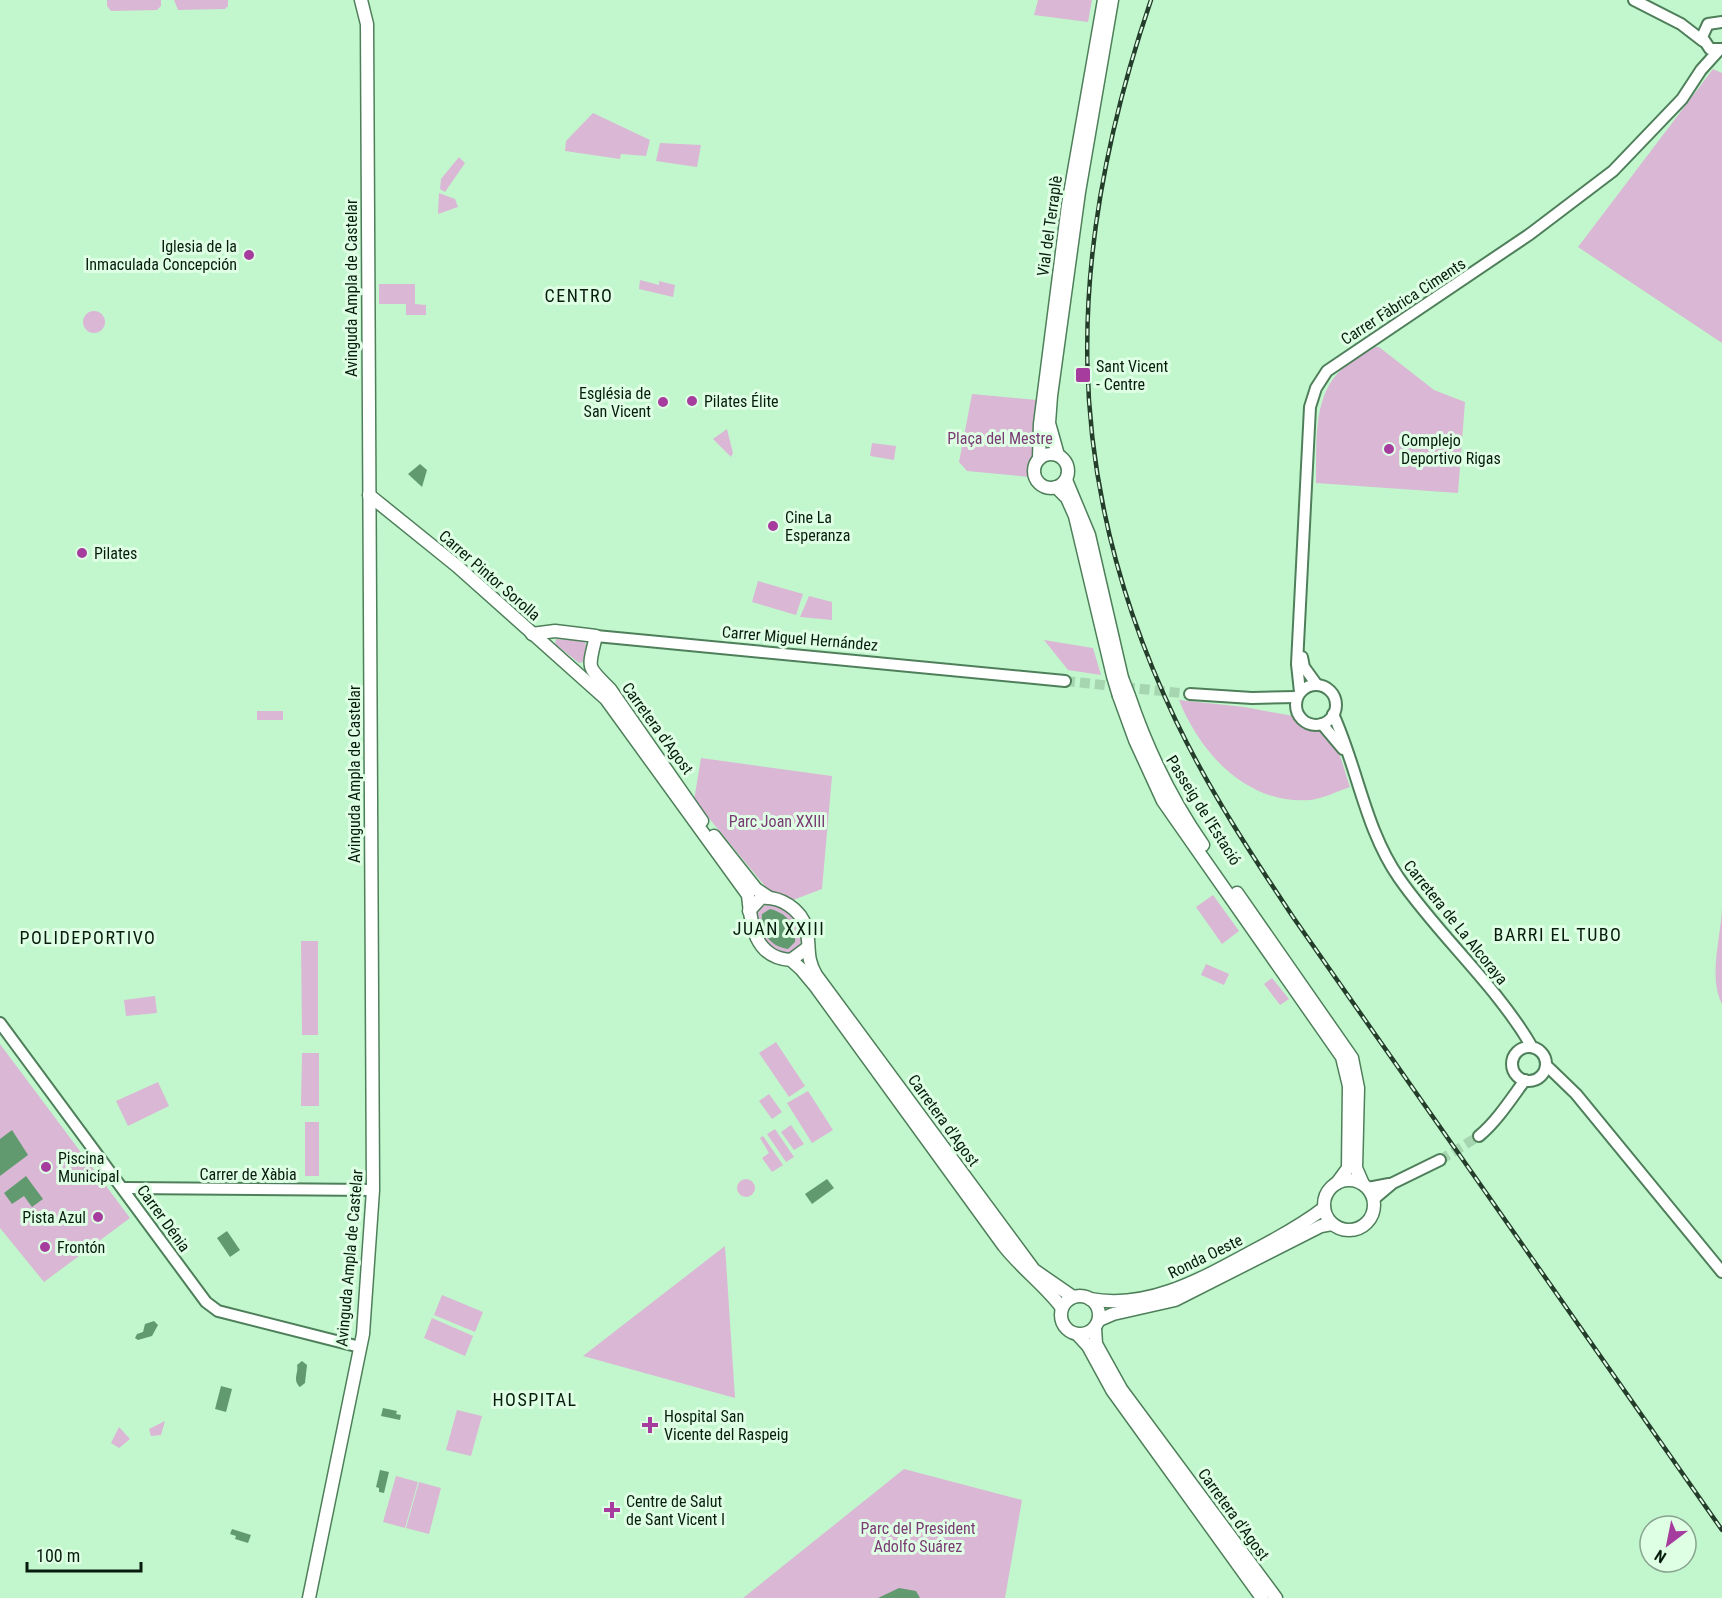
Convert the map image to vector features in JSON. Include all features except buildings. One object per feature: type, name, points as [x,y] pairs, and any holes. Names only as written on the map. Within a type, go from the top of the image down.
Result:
[{"type":"main road","name":"Avinguda Ampla de Castelar","points":[[309,1598],[360,1347],[373,1191],[367,24],[361,0]]},
{"type":"main road","name":"Vial del Terraplè","points":[[1039,459],[1041,414],[1068,205],[1104,0]]},
{"type":"main road","name":"Vial del Terraplè","points":[[1058,455],[1050,432],[1049,416],[1079,192],[1112,0]]},
{"type":"main road","points":[[1046,454],[1058,455],[1068,466],[1061,483],[1044,486],[1036,478],[1034,470],[1039,459],[1046,454]]},
{"type":"main road","name":"Passeig de l'Estació","points":[[1061,483],[1075,516],[1124,696],[1163,801],[1316,1020]]},
{"type":"main road","name":"Carrer Pintor Sorolla","points":[[369,495],[405,523],[548,646],[585,682]]},
{"type":"main road","points":[[548,646],[548,638],[555,631]]},
{"type":"main road","name":"Carrer Miguel Hernández","points":[[532,634],[555,631],[596,636]]},
{"type":"main road","points":[[573,668],[579,669],[590,663],[596,636]]},
{"type":"main road","name":"Carretera d'Agost","points":[[590,663],[594,676],[610,689],[701,820],[756,889],[768,897]]},
{"type":"main road","name":"Carretera d'Agost","points":[[585,682],[606,699],[748,895],[750,915]]},
{"type":"main road","name":"Passeig de l'Estació","points":[[1124,696],[1166,785],[1199,839],[1352,1058],[1358,1088],[1356,1168],[1368,1190]]},
{"type":"main road","points":[[768,897],[789,904],[796,910],[806,928],[807,948],[790,960],[783,960],[764,949],[753,934],[750,915],[762,898],[768,897]]},
{"type":"main road","name":"Carretera d'Agost","points":[[807,948],[809,964],[816,975],[1015,1260],[1049,1290],[1062,1308]]},
{"type":"main road","name":"Carretera d'Agost","points":[[790,960],[808,978],[998,1220],[1034,1270],[1073,1297]]},
{"type":"main road","name":"Ronda Oeste","points":[[1090,1299],[1111,1303],[1138,1300],[1180,1288],[1297,1227],[1324,1208],[1328,1190],[1337,1183],[1347,1168],[1349,1086],[1342,1057],[1316,1020]]},
{"type":"main road","points":[[1337,1183],[1352,1180],[1368,1190]]},
{"type":"main road","name":"Ronda Oeste","points":[[1097,1324],[1113,1314],[1174,1300],[1321,1226],[1332,1224],[1350,1230],[1359,1229],[1369,1221],[1374,1210],[1368,1190]]},
{"type":"main road","points":[[1324,1208],[1332,1224]]},
{"type":"main road","points":[[1073,1297],[1090,1299],[1098,1308],[1097,1324],[1087,1333],[1077,1334],[1064,1324],[1062,1308],[1073,1297]]},
{"type":"main road","name":"Carretera d'Agost","points":[[1097,1324],[1096,1344],[1121,1389],[1276,1598]]},
{"type":"main road","name":"Carretera d'Agost","points":[[1077,1334],[1088,1346],[1096,1365],[1124,1407],[1262,1598]]},
{"type":"street","points":[[1637,1],[1681,24],[1710,49],[1721,50]]},
{"type":"street","points":[[1681,24],[1722,22]]},
{"type":"street","name":"Carrer Fàbrica Ciments","points":[[1701,70],[1702,31],[1708,24]]},
{"type":"street","name":"Carrer Fàbrica Ciments","points":[[1299,694],[1297,664],[1310,406],[1316,388],[1327,371],[1530,234],[1613,171],[1682,99],[1701,70],[1721,50]]},
{"type":"street","name":"Carrer Miguel Hernández","points":[[596,636],[1065,681]]},
{"type":"street","name":"Carrer Fàbrica Ciments","points":[[1299,645],[1304,667],[1317,685]]},
{"type":"street","points":[[1190,694],[1252,698],[1282,704],[1306,722],[1322,724],[1333,714],[1336,705],[1333,695],[1327,688],[1317,685],[1309,686],[1299,694],[1252,698]]},
{"type":"street","points":[[1298,714],[1299,694]]},
{"type":"street","name":"Carretera de La Alcoraya","points":[[1333,714],[1353,764],[1380,847],[1400,879],[1482,978],[1519,1028],[1526,1047]]},
{"type":"street","name":"Carretera de La Alcoraya","points":[[1322,724],[1336,738],[1353,764]]},
{"type":"street","name":"Carrer Dénia","points":[[0,1023],[206,1302],[218,1311],[360,1347]]},
{"type":"street","points":[[1521,1078],[1512,1063],[1526,1047],[1544,1055],[1547,1066],[1563,1084],[1576,1094],[1722,1272]]},
{"type":"street","points":[[1541,1077],[1547,1066]]},
{"type":"street","points":[[1521,1078],[1541,1077],[1563,1084]]},
{"type":"street","points":[[1479,1136],[1495,1123],[1521,1078]]},
{"type":"street","points":[[1368,1190],[1393,1183],[1440,1160]]},
{"type":"street","name":"Carrer de Xàbia","points":[[124,1188],[373,1191]]},
{"type":"green space","points":[[107,0],[161,0],[161,6],[157,10],[111,11],[107,6]]},
{"type":"green space","points":[[174,0],[228,0],[228,6],[225,9],[178,10]]},
{"type":"green space","points":[[1038,0],[1092,0],[1088,22],[1034,15]]},
{"type":"green space","points":[[1713,69],[1722,73],[1722,343],[1578,247]]},
{"type":"green space","points":[[593,113],[650,140],[646,156],[621,154],[620,159],[565,151],[566,141]]},
{"type":"green space","points":[[660,143],[701,145],[697,167],[656,161]]},
{"type":"green space","points":[[459,157],[465,163],[445,192],[440,189],[441,179]]},
{"type":"green space","points":[[439,193],[455,199],[458,207],[438,214]]},
{"type":"green space","points":[[640,280],[659,285],[659,281],[675,285],[673,297],[639,289]]},
{"type":"green space","points":[[379,284],[415,284],[415,304],[426,305],[426,315],[406,315],[406,304],[379,304]]},
{"type":"green space","points":[[94,311],[102,314],[105,322],[102,330],[94,333],[86,330],[83,322],[86,314]]},
{"type":"green space","name":"Complejo Deportivo Rigas","points":[[1375,347],[1379,347],[1434,390],[1465,402],[1458,493],[1316,483],[1316,441],[1323,398],[1329,385],[1341,370]]},
{"type":"green space","name":"Plaça del Mestre","points":[[972,394],[1037,400],[1035,445],[1029,467],[1030,477],[967,471],[959,462]]},
{"type":"green space","points":[[727,429],[733,453],[731,457],[713,439]]},
{"type":"green space","points":[[872,443],[896,446],[894,460],[870,456]]},
{"type":"green space","points":[[758,581],[803,594],[796,615],[752,602]]},
{"type":"green space","points":[[809,596],[832,602],[832,620],[800,617]]},
{"type":"green space","points":[[556,639],[584,641],[586,645],[583,662],[579,663],[555,644]]},
{"type":"green space","points":[[1044,640],[1093,648],[1101,675],[1068,670]]},
{"type":"green space","points":[[1179,700],[1244,707],[1293,716],[1302,725],[1322,731],[1331,739],[1338,751],[1350,787],[1310,800],[1287,799],[1266,794],[1246,785],[1229,772],[1199,739]]},
{"type":"green space","points":[[257,711],[283,711],[283,720],[257,720]]},
{"type":"green space","name":"Parc Joan XXIII","points":[[701,758],[832,776],[822,889],[793,900],[769,891],[694,800]]},
{"type":"green space","points":[[1213,895],[1239,931],[1222,944],[1196,907]]},
{"type":"green space","points":[[768,904],[781,907],[795,920],[802,939],[795,951],[785,954],[775,950],[759,932],[756,921],[759,911]]},
{"type":"green space","points":[[1722,907],[1722,1004],[1716,981],[1716,957]]},
{"type":"green space","points":[[301,941],[318,941],[318,1035],[302,1035]]},
{"type":"green space","points":[[1206,964],[1229,974],[1224,985],[1201,975]]},
{"type":"green space","points":[[1272,978],[1289,999],[1280,1005],[1264,984]]},
{"type":"green space","points":[[155,996],[157,1013],[126,1016],[124,1000]]},
{"type":"green space","points":[[776,1042],[805,1086],[789,1097],[759,1053]]},
{"type":"green space","name":"Piscina Municipal","points":[[0,1044],[130,1218],[44,1282],[0,1228]]},
{"type":"green space","points":[[302,1053],[319,1053],[319,1106],[301,1106]]},
{"type":"green space","points":[[158,1082],[169,1106],[128,1126],[116,1101]]},
{"type":"green space","points":[[808,1091],[833,1130],[812,1143],[787,1103]]},
{"type":"green space","points":[[769,1094],[782,1112],[772,1119],[759,1101]]},
{"type":"green space","points":[[305,1122],[319,1122],[319,1176],[305,1176]]},
{"type":"green space","points":[[791,1125],[804,1144],[794,1150],[781,1132]]},
{"type":"green space","points":[[775,1129],[794,1157],[786,1162],[767,1134]]},
{"type":"green space","points":[[763,1136],[783,1165],[772,1172],[762,1158],[769,1153],[760,1138]]},
{"type":"green space","points":[[742,1179],[750,1179],[755,1184],[753,1195],[742,1197],[737,1192],[737,1184]]},
{"type":"green space","points":[[725,1246],[735,1398],[583,1356]]},
{"type":"green space","points":[[442,1295],[483,1312],[475,1332],[434,1315]]},
{"type":"green space","points":[[432,1318],[473,1336],[465,1356],[424,1338]]},
{"type":"green space","points":[[457,1410],[482,1416],[471,1456],[446,1450]]},
{"type":"green space","points":[[165,1421],[161,1435],[151,1436],[149,1429]]},
{"type":"green space","points":[[119,1427],[130,1439],[119,1448],[111,1443]]},
{"type":"green space","name":"Parc del President Adolfo Suárez","points":[[904,1469],[1022,1500],[1005,1598],[743,1598]]},
{"type":"green space","points":[[396,1476],[418,1482],[405,1528],[383,1522]]},
{"type":"green space","points":[[419,1482],[441,1488],[429,1534],[406,1528]]},
{"type":"shaded area","points":[[420,464],[427,470],[422,487],[408,474]]},
{"type":"shaded area","points":[[770,909],[781,913],[792,925],[795,942],[788,949],[771,942],[765,932],[762,914]]},
{"type":"shaded area","points":[[12,1130],[28,1155],[0,1176],[0,1139]]},
{"type":"shaded area","points":[[26,1176],[43,1199],[32,1207],[24,1196],[12,1204],[4,1193]]},
{"type":"shaded area","points":[[827,1179],[834,1188],[812,1204],[805,1194]]},
{"type":"shaded area","points":[[227,1231],[240,1250],[230,1257],[217,1238]]},
{"type":"shaded area","points":[[154,1321],[158,1325],[152,1336],[138,1340],[135,1338],[137,1334],[143,1332],[145,1324]]},
{"type":"shaded area","points":[[302,1361],[307,1365],[305,1383],[300,1387],[296,1382],[297,1365]]},
{"type":"shaded area","points":[[221,1386],[232,1389],[226,1412],[215,1409]]},
{"type":"shaded area","points":[[383,1408],[397,1411],[396,1414],[401,1415],[400,1420],[381,1416]]},
{"type":"shaded area","points":[[380,1470],[389,1472],[384,1493],[379,1492],[379,1488],[376,1487]]},
{"type":"shaded area","points":[[232,1529],[251,1535],[248,1543],[235,1539],[236,1536],[230,1534]]},
{"type":"shaded area","points":[[899,1588],[916,1591],[920,1598],[878,1598]]},
{"type":"tunnel","points":[[1065,681],[1190,694]]},
{"type":"tunnel","points":[[1440,1160],[1479,1136]]},
{"type":"railway","points":[[1151,0],[1123,93],[1102,185],[1090,274],[1087,363],[1094,452],[1111,540],[1138,630],[1189,747],[1216,797],[1262,870],[1722,1530]]},
{"type":"place","name":"Iglesia de la Inmaculada Concepción","points":[[249,255]]},
{"type":"place","name":"Sant Vicent - Centre","points":[[1083,375]]},
{"type":"place","name":"Pilates Élite","points":[[692,401]]},
{"type":"place","name":"Església de San Vicent","points":[[663,402]]},
{"type":"place","name":"Complejo Deportivo Rigas","points":[[1389,449]]},
{"type":"place","name":"Cine La Esperanza","points":[[773,526]]},
{"type":"place","name":"Pilates","points":[[82,553]]},
{"type":"place","name":"Piscina Municipal","points":[[46,1167]]},
{"type":"place","name":"Pista Azul","points":[[98,1217]]},
{"type":"place","name":"Frontón","points":[[45,1247]]},
{"type":"place","name":"Hospital San Vicente del Raspeig","points":[[650,1425]]},
{"type":"place","name":"Centre de Salut de Sant Vicent I","points":[[612,1510]]},
{"type":"district","name":"CENTRO","points":[[579,296]]},
{"type":"district","name":"JUAN XXIII","points":[[779,929]]},
{"type":"district","name":"BARRI EL TUBO","points":[[1558,935]]},
{"type":"district","name":"POLIDEPORTIVO","points":[[88,938]]},
{"type":"district","name":"HOSPITAL","points":[[535,1400]]}]
